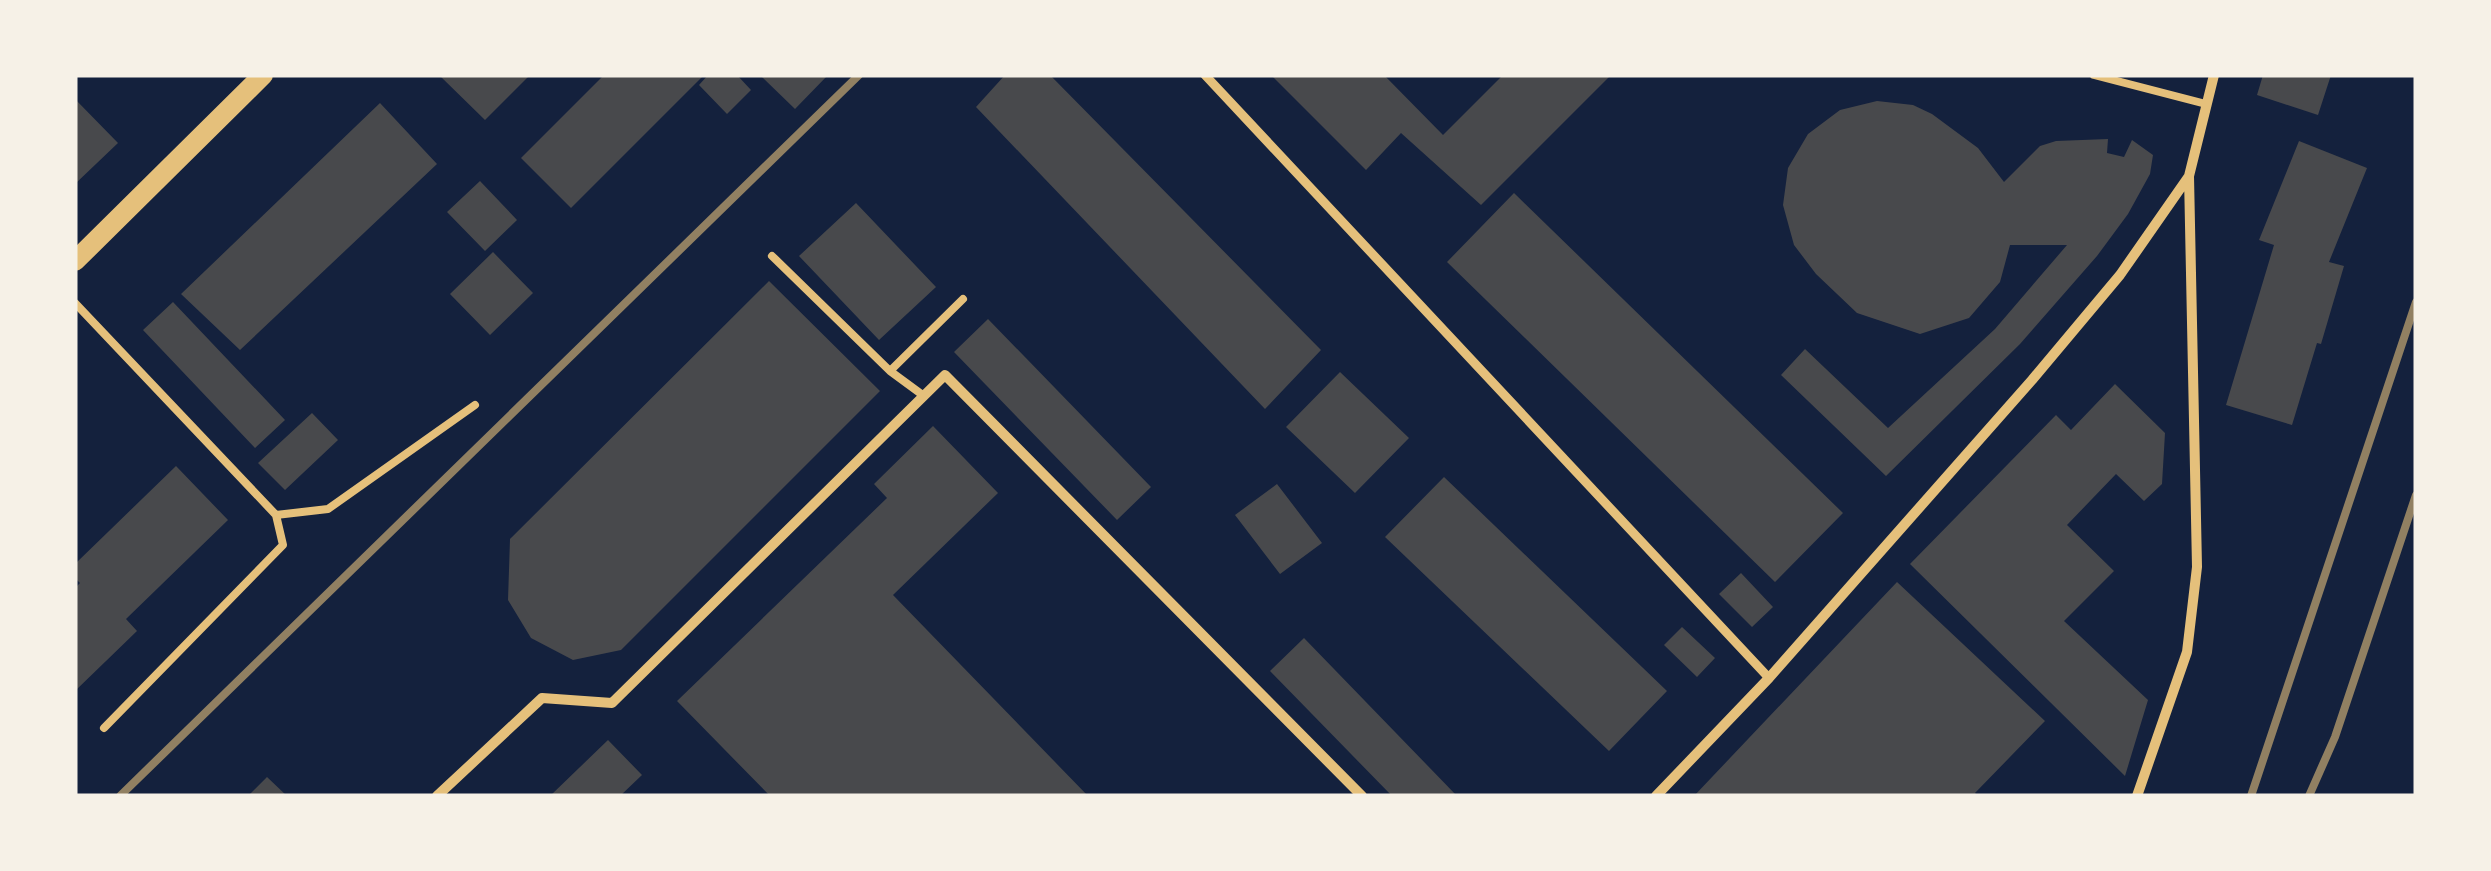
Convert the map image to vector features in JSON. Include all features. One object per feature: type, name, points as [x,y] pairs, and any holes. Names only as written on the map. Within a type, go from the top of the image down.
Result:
[{"type":"main road","points":[[75,261],[263,75]]},
{"type":"street","points":[[1204,75],[1769,678]]},
{"type":"street","points":[[2137,796],[2187,652],[2197,567],[2189,176],[2214,75]]},
{"type":"street","points":[[1656,796],[1769,678],[2032,380],[2120,275],[2189,176]]},
{"type":"street","points":[[437,796],[542,698],[612,703],[944,375],[1362,796]]},
{"type":"lane","points":[[2094,75],[2206,104]]},
{"type":"lane","points":[[772,256],[890,370],[924,396]]},
{"type":"lane","points":[[890,370],[964,299]]},
{"type":"lane","points":[[75,303],[276,515],[283,545],[104,728]]},
{"type":"lane","points":[[276,515],[328,509],[475,406]]},
{"type":"building","points":[[439,75],[530,75],[485,120]]},
{"type":"building","points":[[604,75],[704,75],[571,208],[521,158]]},
{"type":"building","points":[[708,75],[737,75],[751,90],[727,114],[699,85]]},
{"type":"building","points":[[760,75],[828,75],[795,109]]},
{"type":"building","points":[[1005,75],[1050,75],[1321,350],[1265,409],[976,107]]},
{"type":"building","points":[[1271,75],[1384,75],[1443,135],[1503,75],[1611,75],[1481,205],[1401,133],[1366,170]]},
{"type":"building","points":[[2263,75],[2331,75],[2318,115],[2257,95]]},
{"type":"building","points":[[75,99],[118,143],[75,184]]},
{"type":"building","points":[[1877,101],[1913,105],[1932,114],[1978,148],[2004,182],[2040,146],[2056,141],[2108,139],[2107,153],[2124,157],[2132,140],[2153,155],[2150,174],[2128,214],[2097,256],[2020,344],[1886,476],[1781,375],[1805,349],[1888,428],[1995,329],[2067,245],[2010,245],[2000,282],[1969,318],[1920,334],[1857,313],[1816,274],[1794,245],[1783,205],[1788,168],[1808,134],[1840,110]]},
{"type":"building","points":[[380,103],[437,164],[240,350],[181,294]]},
{"type":"building","points":[[2299,141],[2367,168],[2329,262],[2344,266],[2292,425],[2226,405],[2274,245],[2259,240]]},
{"type":"building","points":[[480,181],[517,220],[485,251],[447,212]]},
{"type":"building","points":[[1514,193],[1843,513],[1775,582],[1447,262]]},
{"type":"building","points":[[856,203],[936,287],[879,340],[799,256]]},
{"type":"building","points":[[493,252],[533,293],[490,335],[450,294]]},
{"type":"building","points":[[769,281],[880,391],[621,650],[573,660],[531,638],[508,600],[510,539]]},
{"type":"building","points":[[173,302],[285,420],[255,448],[143,330]]},
{"type":"building","points":[[988,319],[1151,487],[1117,520],[954,352]]},
{"type":"building","points":[[1340,372],[1409,438],[1355,493],[1286,427]]},
{"type":"building","points":[[2115,384],[2165,433],[2162,484],[2144,501],[2116,474],[2067,525],[2114,571],[2064,621],[2148,700],[2125,776],[1910,564],[2056,415],[2071,430]]},
{"type":"building","points":[[312,413],[338,440],[285,490],[258,463]]},
{"type":"building","points":[[933,426],[998,493],[893,595],[1088,796],[770,796],[677,701],[887,498],[874,484]]},
{"type":"building","points":[[176,466],[228,520],[126,619],[137,631],[75,691],[75,588],[80,583],[75,578],[75,564]]},
{"type":"building","points":[[1444,477],[1667,691],[1609,751],[1385,537]]},
{"type":"building","points":[[1277,484],[1322,543],[1280,574],[1235,515]]},
{"type":"building","points":[[1741,573],[1773,607],[1752,627],[1719,594]]},
{"type":"building","points":[[1897,582],[2045,721],[1975,793],[1978,796],[1694,796]]},
{"type":"building","points":[[1682,627],[1715,658],[1697,677],[1664,645]]},
{"type":"building","points":[[1304,638],[1457,796],[1392,796],[1270,671]]},
{"type":"building","points":[[608,740],[642,775],[620,796],[550,796]]},
{"type":"building","points":[[267,777],[287,796],[248,796]]},
{"type":"railway","points":[[120,796],[859,75]]},
{"type":"railway","points":[[2251,796],[2416,302]]},
{"type":"railway","points":[[2309,796],[2335,737],[2416,495]]}]
